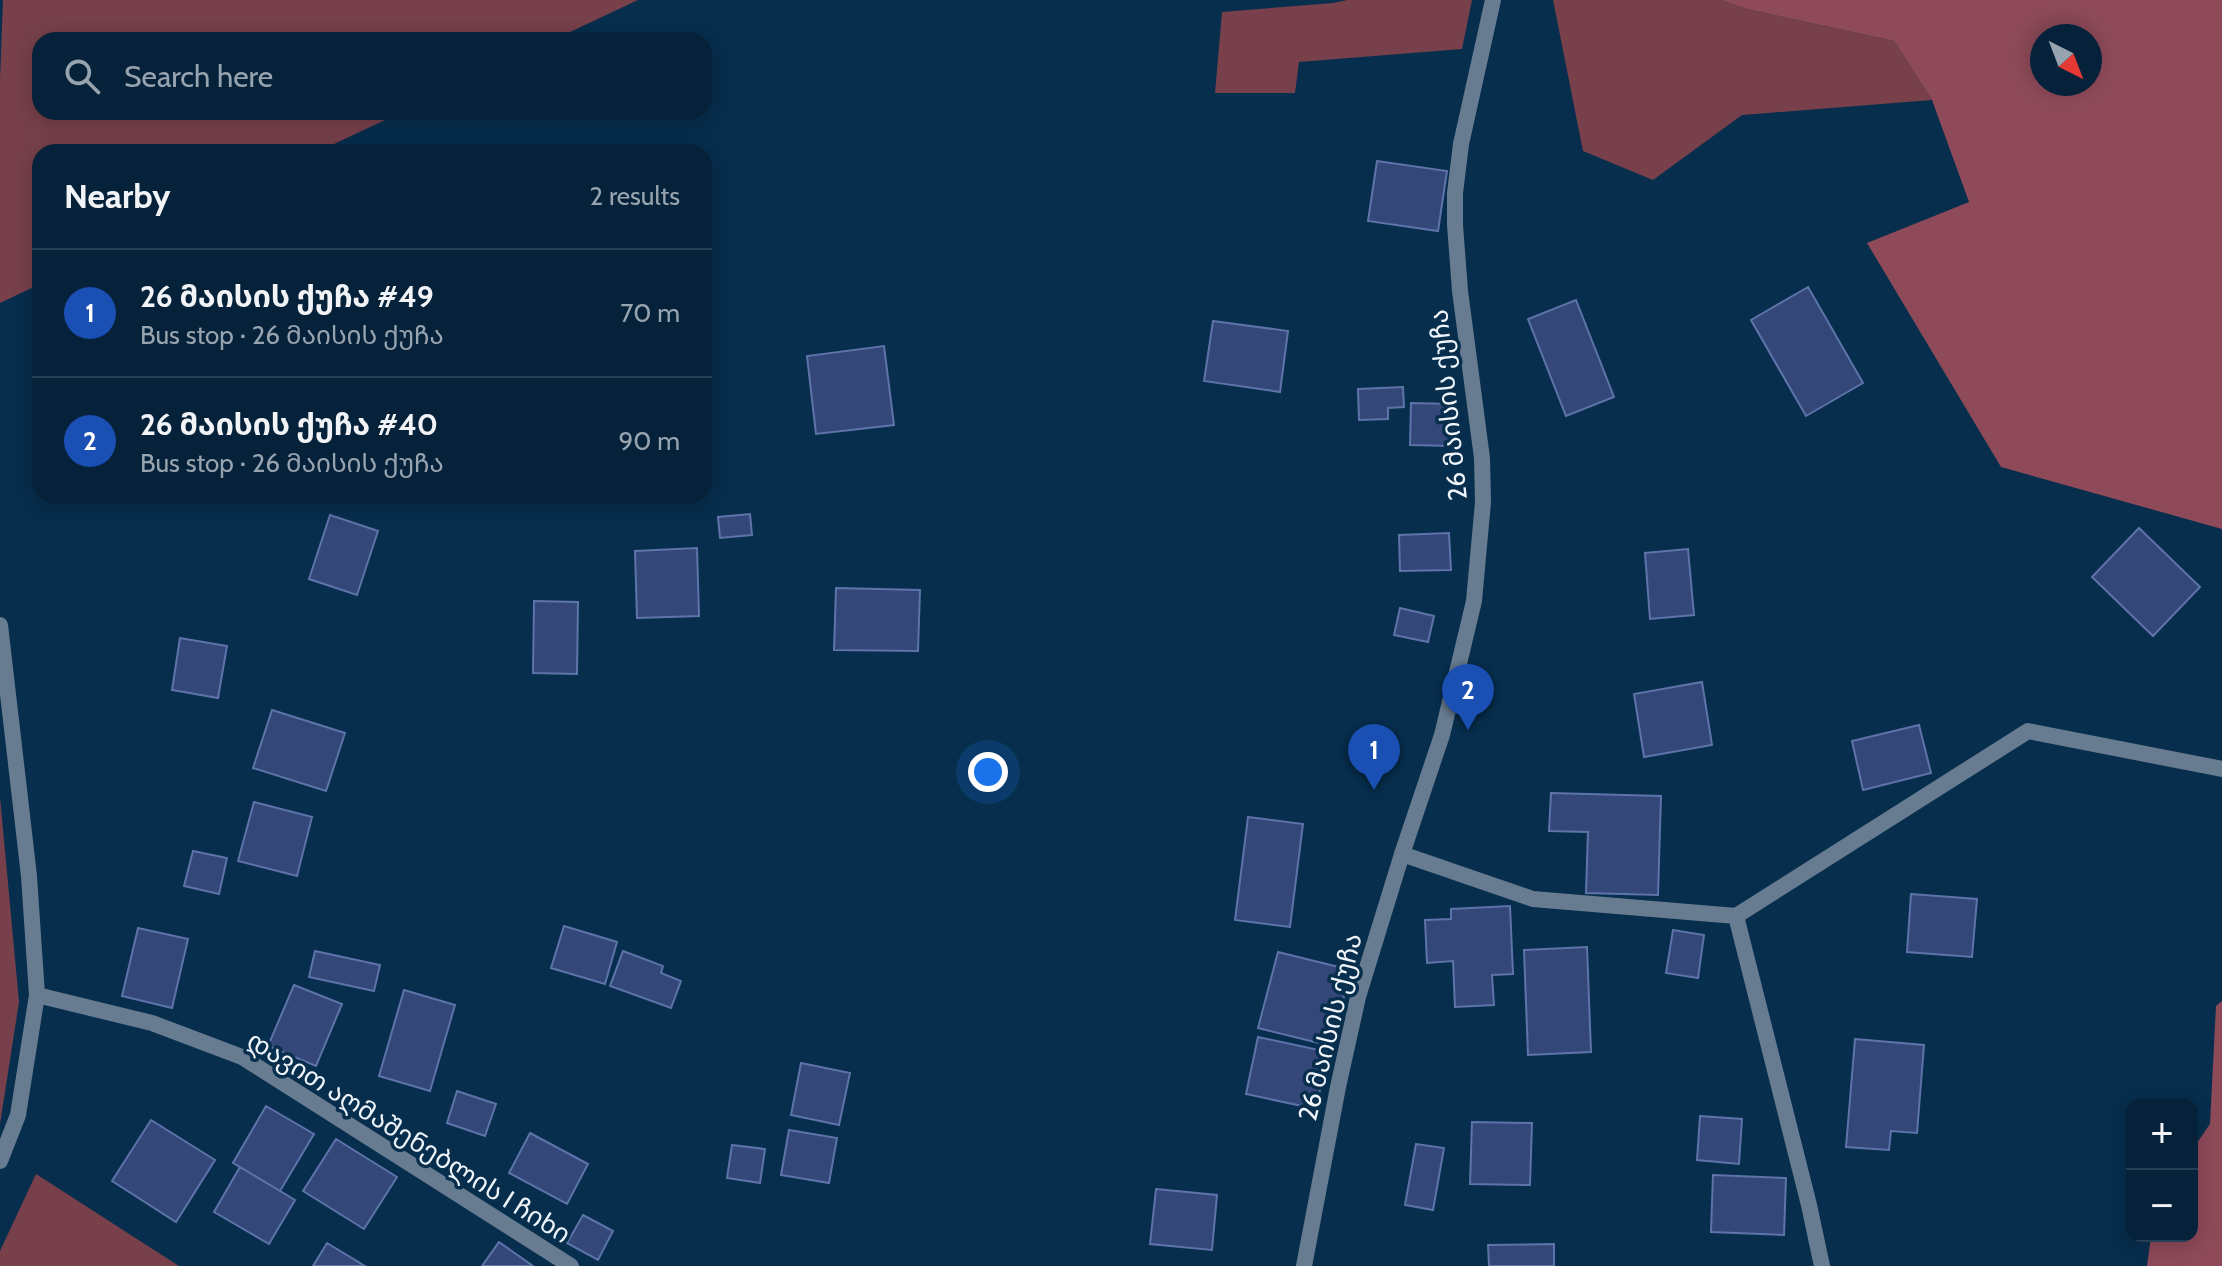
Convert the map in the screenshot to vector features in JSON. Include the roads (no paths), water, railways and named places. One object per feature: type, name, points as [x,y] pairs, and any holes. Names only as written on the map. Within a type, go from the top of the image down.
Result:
[{"type":"street","name":"26 მაისის ქუჩა","points":[[1304,1266],[1358,997],[1442,735],[1474,601],[1483,502],[1482,458],[1460,291],[1455,215],[1461,144],[1493,0]]},
{"type":"street","points":[[0,625],[29,876],[37,995],[18,1115],[0,1161]]},
{"type":"street","points":[[1402,854],[1533,899],[1736,916],[2028,731],[2222,769]]},
{"type":"street","points":[[1736,916],[1822,1266]]},
{"type":"street","name":"დავით აღმაშენებლის I ჩიხი","points":[[37,995],[152,1023],[242,1057],[571,1266]]},
{"type":"place","name":"26 მაისის ქუჩა #40","points":[[1468,730]]},
{"type":"place","name":"26 მაისის ქუჩა #49","points":[[1374,790]]}]
